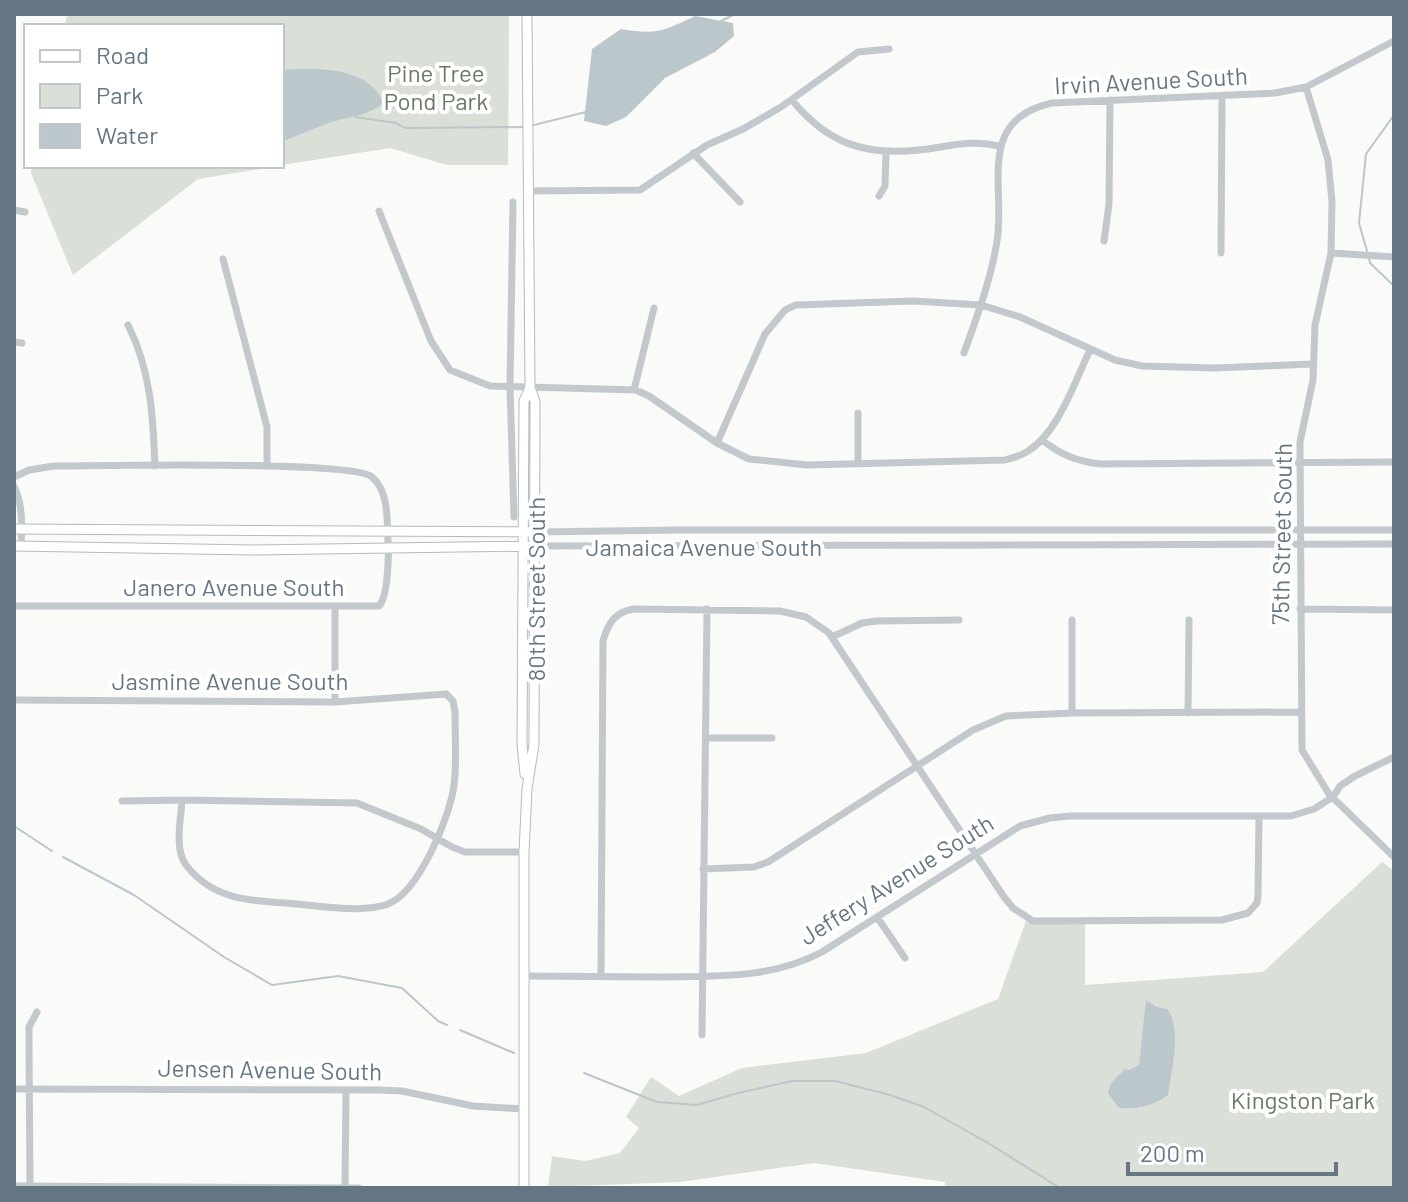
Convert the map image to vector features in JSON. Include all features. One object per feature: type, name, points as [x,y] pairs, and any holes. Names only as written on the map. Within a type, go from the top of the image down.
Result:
[{"type":"main road","name":"80th Street South","points":[[524,1188],[524,852],[527,789],[534,744],[536,546],[535,401],[530,388],[527,14]]},
{"type":"main road","name":"80th Street South","points":[[527,789],[522,744],[523,533],[524,401],[530,388]]},
{"type":"main road","name":"Jamaica Avenue South","points":[[18,530],[536,532]]},
{"type":"main road","name":"Jamaica Avenue South","points":[[17,546],[240,550],[536,546]]},
{"type":"street","name":"Irvin Avenue South","points":[[999,146],[1013,124],[1036,107],[1052,103],[1275,93],[1306,87],[1394,41]]},
{"type":"street","points":[[527,191],[640,190],[693,153],[743,129],[792,100],[858,52],[889,49]]},
{"type":"street","name":"75th Street South","points":[[1306,87],[1328,160],[1332,201],[1331,253],[1315,325],[1313,380],[1300,442],[1302,750],[1333,797],[1394,857]]},
{"type":"street","points":[[1221,253],[1222,97]]},
{"type":"street","points":[[792,100],[814,123],[857,148],[886,152],[968,142],[999,146],[997,187],[1000,218],[997,243],[981,305],[964,353]]},
{"type":"street","points":[[1104,241],[1109,204],[1110,100]]},
{"type":"street","points":[[879,196],[885,186],[886,152]]},
{"type":"street","points":[[693,153],[740,202]]},
{"type":"street","name":"80th Street South","points":[[513,202],[510,387],[514,517]]},
{"type":"street","points":[[14,210],[25,212]]},
{"type":"street","points":[[379,211],[431,341],[450,370],[481,384],[634,390],[649,396],[717,443],[749,459],[807,465],[1005,460],[1027,453],[1053,426],[1090,350]]},
{"type":"street","points":[[1331,253],[1394,257]]},
{"type":"street","points":[[14,477],[29,470],[54,466],[267,466],[267,427],[223,259]]},
{"type":"street","points":[[717,443],[765,334],[785,310],[796,305],[913,301],[981,305],[1020,317],[1115,360],[1142,366],[1214,368],[1313,364]]},
{"type":"street","points":[[634,390],[654,308]]},
{"type":"street","points":[[128,325],[148,378],[155,466]]},
{"type":"street","points":[[858,413],[858,463]]},
{"type":"street","points":[[1042,440],[1061,455],[1100,464],[1394,462]]},
{"type":"street","name":"Janero Avenue South","points":[[14,606],[335,607],[379,606],[383,603],[388,533],[385,503],[373,477],[351,469],[267,466]]},
{"type":"street","points":[[14,486],[18,495],[17,546]]},
{"type":"street","name":"Jamaica Avenue South","points":[[536,532],[1394,530]]},
{"type":"street","name":"Jamaica Avenue South","points":[[536,546],[1394,544]]},
{"type":"street","points":[[335,607],[335,702]]},
{"type":"street","points":[[601,977],[603,641],[606,628],[617,614],[634,609],[791,613],[819,624],[832,637],[1013,908],[1033,921],[1222,920],[1248,913],[1257,903],[1259,816]]},
{"type":"street","points":[[702,1035],[707,609]]},
{"type":"street","points":[[1300,609],[1394,610]]},
{"type":"street","points":[[832,637],[862,623],[876,621],[959,620]]},
{"type":"street","points":[[1072,620],[1072,713]]},
{"type":"street","points":[[1188,713],[1189,620]]},
{"type":"street","points":[[182,800],[180,847],[185,864],[213,889],[228,896],[254,901],[364,908],[385,905],[403,894],[413,882],[450,809],[454,785],[455,712],[453,701],[446,694],[448,684]]},
{"type":"street","name":"Jasmine Avenue South","points":[[14,700],[335,702],[446,694]]},
{"type":"street","points":[[703,869],[754,867],[768,862],[987,722],[1006,716],[1300,712]]},
{"type":"street","points":[[706,738],[772,738]]},
{"type":"street","name":"Jeffery Avenue South","points":[[524,976],[703,976],[755,974],[788,967],[822,952],[1020,826],[1050,818],[1304,813],[1333,797],[1340,786],[1355,776],[1394,757]]},
{"type":"street","points":[[122,801],[357,803],[421,829],[465,852],[524,852]]},
{"type":"street","points":[[877,917],[905,958]]},
{"type":"street","points":[[30,1187],[29,1027],[37,1012]]},
{"type":"street","name":"Jensen Avenue South","points":[[14,1089],[402,1091],[473,1106],[524,1109]]},
{"type":"street","points":[[345,1187],[346,1090]]},
{"type":"street","points":[[14,1186],[359,1188]]},
{"type":"green space","name":"Pine Tree Pond Park","points":[[68,14],[509,14],[508,165],[447,165],[390,148],[284,165],[284,24],[65,24]]},
{"type":"green space","points":[[32,168],[266,168],[198,179],[73,275],[31,173]]},
{"type":"green space","name":"Kingston Park","points":[[1382,862],[1394,871],[1394,1188],[945,1188],[945,1182],[814,1163],[680,1182],[548,1187],[552,1156],[585,1161],[620,1153],[639,1128],[626,1117],[651,1077],[679,1096],[742,1068],[866,1053],[998,999],[1027,918],[1085,921],[1085,985],[1263,972]],"holes":[[[1147,1001],[1157,1007],[1141,1109],[1122,1074],[1139,1066]]]},
{"type":"water","points":[[695,16],[733,23],[734,36],[715,52],[665,78],[626,117],[606,126],[584,121],[592,49],[621,29],[643,32],[660,30]]},
{"type":"water","points":[[284,70],[325,70],[352,75],[365,81],[383,101],[382,105],[364,114],[331,122],[286,140]]},
{"type":"water","points":[[1146,1000],[1167,1009],[1172,1018],[1175,1050],[1168,1095],[1145,1106],[1119,1108],[1108,1093],[1111,1083],[1125,1069],[1139,1065]]},
{"type":"waterway","points":[[721,21],[735,14]]},
{"type":"waterway","points":[[530,126],[586,112]]},
{"type":"waterway","points":[[1367,251],[1359,223],[1366,154],[1394,115]]},
{"type":"waterway","points":[[355,117],[396,123],[405,128],[524,127]]},
{"type":"waterway","points":[[1369,258],[1370,263],[1394,286]]},
{"type":"waterway","points":[[14,826],[52,851]]},
{"type":"waterway","points":[[63,857],[134,895],[224,957],[272,985],[338,976],[402,988],[438,1021],[447,1025]]},
{"type":"waterway","points":[[460,1030],[514,1053]]},
{"type":"waterway","points":[[584,1073],[657,1102],[697,1105],[792,1081],[835,1081],[924,1107],[1060,1188]]}]
